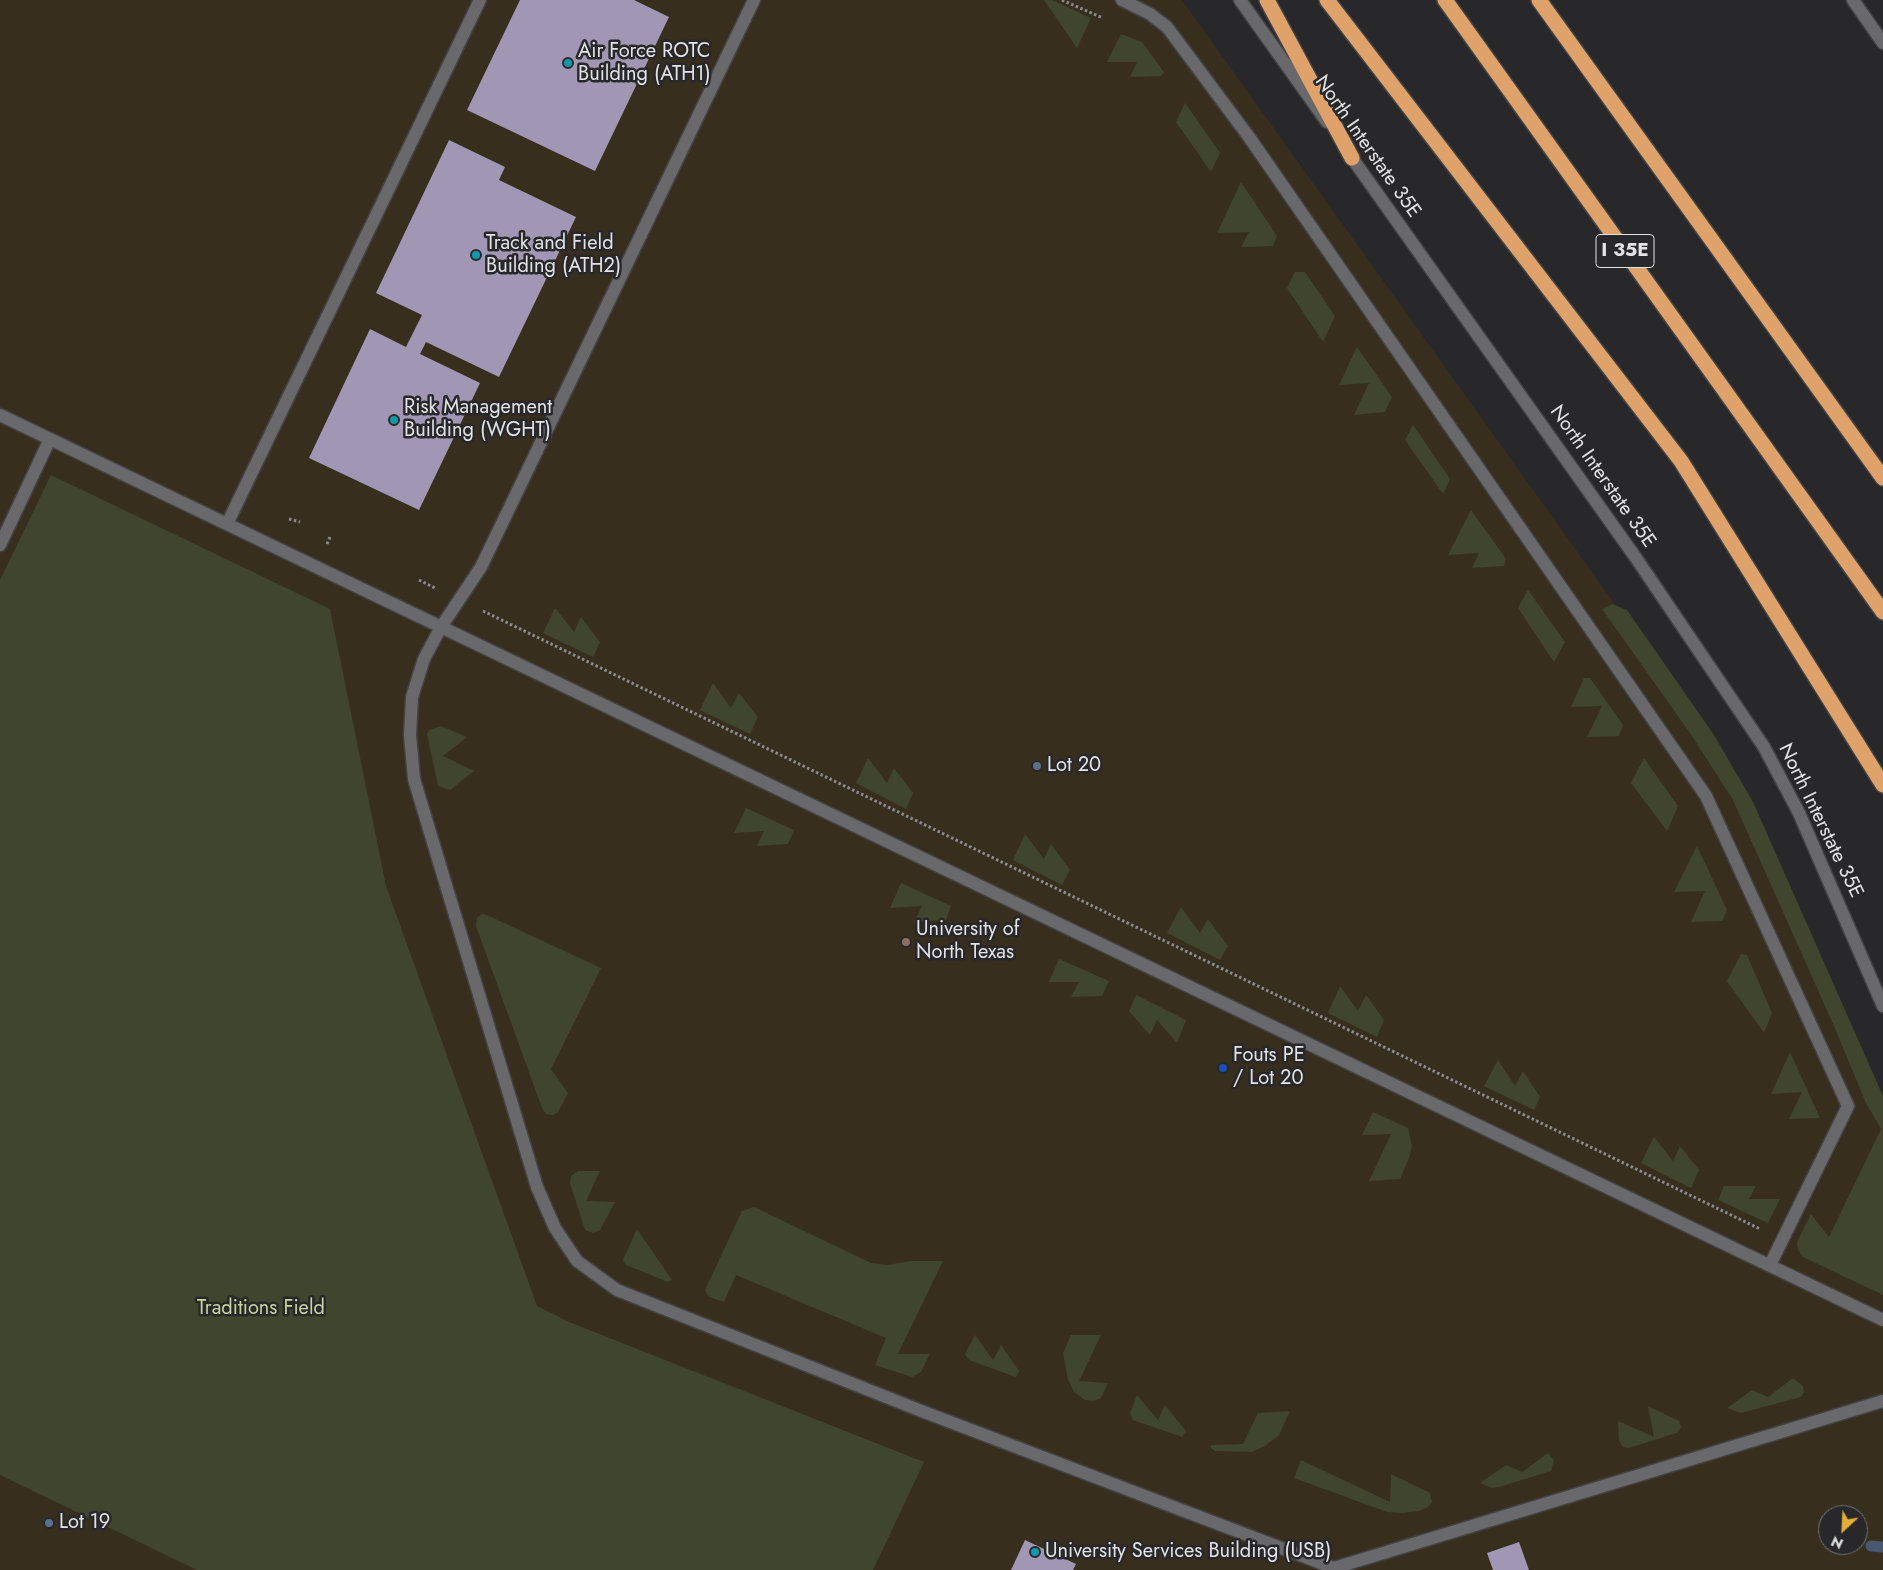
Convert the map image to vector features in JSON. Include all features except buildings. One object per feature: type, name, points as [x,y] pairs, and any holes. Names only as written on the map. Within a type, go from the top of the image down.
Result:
[{"type":"highway","points":[[1268,0],[1352,158]]},
{"type":"highway","points":[[1327,0],[1681,461],[1883,785]]},
{"type":"highway","name":"I 35E","points":[[1445,0],[1883,612]]},
{"type":"highway","points":[[1538,0],[1883,478]]},
{"type":"main road","points":[[227,524],[480,0]]},
{"type":"main road","points":[[754,0],[481,567],[441,627],[424,659],[412,697],[410,735],[418,792],[544,1207],[577,1261],[617,1290],[924,1412],[1334,1568],[1883,1401]]},
{"type":"main road","points":[[1122,0],[1150,14],[1167,27],[1249,137],[1706,796],[1848,1106],[1770,1265]]},
{"type":"main road","name":"North Interstate 35E","points":[[1240,0],[1636,558],[1764,747],[1799,813],[1883,1006]]},
{"type":"main road","points":[[1853,0],[1883,43]]},
{"type":"main road","points":[[0,415],[1883,1320]]},
{"type":"main road","points":[[0,544],[50,439]]},
{"type":"path","points":[[1062,0],[1112,22]]},
{"type":"path","points":[[289,519],[300,522]]},
{"type":"path","points":[[419,580],[1782,1240]]},
{"type":"shaded area","name":"University of North Texas","points":[[0,0],[1182,0],[1741,780],[1883,1104],[1883,1570],[0,1570]]},
{"type":"green space","points":[[1044,0],[1052,0],[1091,18],[1077,48]]},
{"type":"green space","points":[[1121,34],[1142,42],[1164,72],[1161,76],[1130,77],[1137,62],[1107,62]]},
{"type":"green space","points":[[1185,103],[1220,153],[1211,172],[1176,122]]},
{"type":"green space","points":[[1241,182],[1277,236],[1273,246],[1241,247],[1249,232],[1217,233]]},
{"type":"green space","points":[[1295,272],[1305,272],[1335,316],[1323,342],[1287,288]]},
{"type":"green space","points":[[1357,347],[1392,397],[1385,412],[1354,415],[1369,383],[1339,385]]},
{"type":"green space","points":[[1413,425],[1450,479],[1443,494],[1405,440]]},
{"type":"green space","name":"Traditions Field","points":[[51,475],[330,609],[386,886],[537,1306],[569,1322],[924,1462],[873,1570],[197,1570],[0,1475],[0,580]]},
{"type":"green space","points":[[1471,510],[1506,559],[1504,566],[1472,568],[1479,553],[1448,555]]},
{"type":"green space","points":[[1528,590],[1565,642],[1554,662],[1518,608]]},
{"type":"green space","points":[[1612,604],[1627,610],[1714,735],[1753,802],[1883,1096],[1883,1295],[1803,1257],[1798,1250],[1797,1242],[1811,1214],[1829,1237],[1881,1129],[1866,1103],[1834,1026],[1733,800],[1690,733],[1602,609]]},
{"type":"green space","points":[[555,608],[574,632],[581,617],[600,642],[593,657],[543,633]]},
{"type":"green space","points":[[1584,678],[1590,678],[1623,725],[1619,736],[1587,737],[1602,706],[1571,707]]},
{"type":"green space","points":[[713,683],[731,708],[739,693],[758,717],[750,734],[700,710]]},
{"type":"green space","points":[[441,726],[467,737],[443,756],[474,771],[450,790],[438,786],[427,734],[429,730]]},
{"type":"green space","points":[[868,758],[887,783],[894,768],[913,793],[906,809],[856,783]]},
{"type":"green space","points":[[1644,758],[1678,806],[1667,831],[1631,783]]},
{"type":"green space","points":[[746,808],[794,830],[788,844],[757,846],[764,831],[734,833]]},
{"type":"green space","points":[[1025,834],[1044,859],[1051,844],[1070,870],[1062,885],[1013,860]]},
{"type":"green space","points":[[1697,846],[1727,910],[1722,921],[1691,922],[1705,891],[1674,892]]},
{"type":"green space","points":[[901,883],[951,906],[946,920],[914,922],[922,906],[890,908]]},
{"type":"green space","points":[[1181,907],[1200,933],[1208,919],[1228,946],[1220,960],[1167,933]]},
{"type":"green space","points":[[482,914],[601,968],[551,1069],[568,1093],[558,1112],[553,1115],[546,1114],[542,1108],[476,926],[477,918]]},
{"type":"green space","points":[[1741,954],[1747,955],[1772,1013],[1764,1033],[1727,981]]},
{"type":"green space","points":[[1059,959],[1109,981],[1102,996],[1071,997],[1079,982],[1049,982]]},
{"type":"green space","points":[[1340,986],[1358,1011],[1366,995],[1384,1020],[1377,1037],[1328,1013]]},
{"type":"green space","points":[[1136,995],[1186,1020],[1177,1043],[1157,1020],[1150,1035],[1129,1011]]},
{"type":"green space","points":[[1790,1052],[1820,1118],[1789,1119],[1802,1092],[1771,1094]]},
{"type":"green space","points":[[1498,1060],[1515,1086],[1523,1071],[1540,1097],[1534,1110],[1484,1086]]},
{"type":"green space","points":[[1373,1112],[1408,1128],[1412,1146],[1400,1179],[1369,1181],[1391,1134],[1362,1135]]},
{"type":"green space","points":[[1654,1137],[1673,1161],[1680,1146],[1699,1170],[1691,1188],[1641,1163]]},
{"type":"green space","points":[[578,1171],[600,1171],[586,1201],[615,1202],[600,1230],[593,1233],[585,1230],[570,1183],[571,1176]]},
{"type":"green space","points":[[1724,1186],[1756,1186],[1749,1199],[1780,1199],[1768,1223],[1718,1200]]},
{"type":"green space","points":[[754,1207],[871,1263],[887,1265],[911,1261],[943,1261],[898,1354],[930,1354],[921,1372],[912,1377],[875,1365],[886,1338],[736,1275],[724,1302],[709,1297],[705,1290],[742,1211]]},
{"type":"green space","points":[[637,1229],[672,1280],[668,1282],[626,1265],[623,1260]]},
{"type":"green space","points":[[975,1335],[993,1360],[1001,1345],[1019,1371],[1016,1377],[969,1360],[965,1354]]},
{"type":"green space","points":[[1071,1335],[1101,1335],[1079,1381],[1108,1383],[1101,1398],[1094,1401],[1085,1400],[1074,1392],[1068,1379],[1063,1353]]},
{"type":"green space","points":[[1793,1378],[1803,1386],[1804,1392],[1801,1397],[1741,1413],[1727,1408],[1752,1390],[1768,1397]]},
{"type":"green space","points":[[1137,1395],[1158,1420],[1165,1405],[1186,1431],[1182,1437],[1133,1420],[1130,1413]]},
{"type":"green space","points":[[1648,1406],[1679,1421],[1681,1427],[1677,1433],[1629,1448],[1623,1447],[1619,1440],[1618,1421],[1654,1437]]},
{"type":"green space","points":[[1290,1411],[1279,1435],[1265,1446],[1252,1452],[1215,1451],[1211,1448],[1210,1445],[1243,1444],[1258,1413]]},
{"type":"green space","points":[[1548,1453],[1554,1460],[1551,1471],[1499,1487],[1491,1488],[1480,1483],[1506,1465],[1522,1472]]},
{"type":"green space","points":[[1301,1460],[1390,1502],[1391,1474],[1430,1493],[1432,1502],[1428,1507],[1419,1511],[1387,1512],[1294,1478]]},
{"type":"waterway","points":[[1871,1546],[1883,1547]]},
{"type":"place","name":"Air Force ROTC Building (ATH1)","points":[[568,63]]},
{"type":"place","name":"Track and Field Building (ATH2)","points":[[476,255]]},
{"type":"place","name":"Risk Management Building (WGHT)","points":[[394,420]]},
{"type":"place","name":"Lot 20","points":[[1037,766]]},
{"type":"place","name":"University of North Texas","points":[[906,942]]},
{"type":"place","name":"Fouts PE / Lot 20","points":[[1223,1068]]},
{"type":"place","name":"Lot 19","points":[[49,1523]]},
{"type":"place","name":"University Services Building (USB)","points":[[1035,1552]]}]
